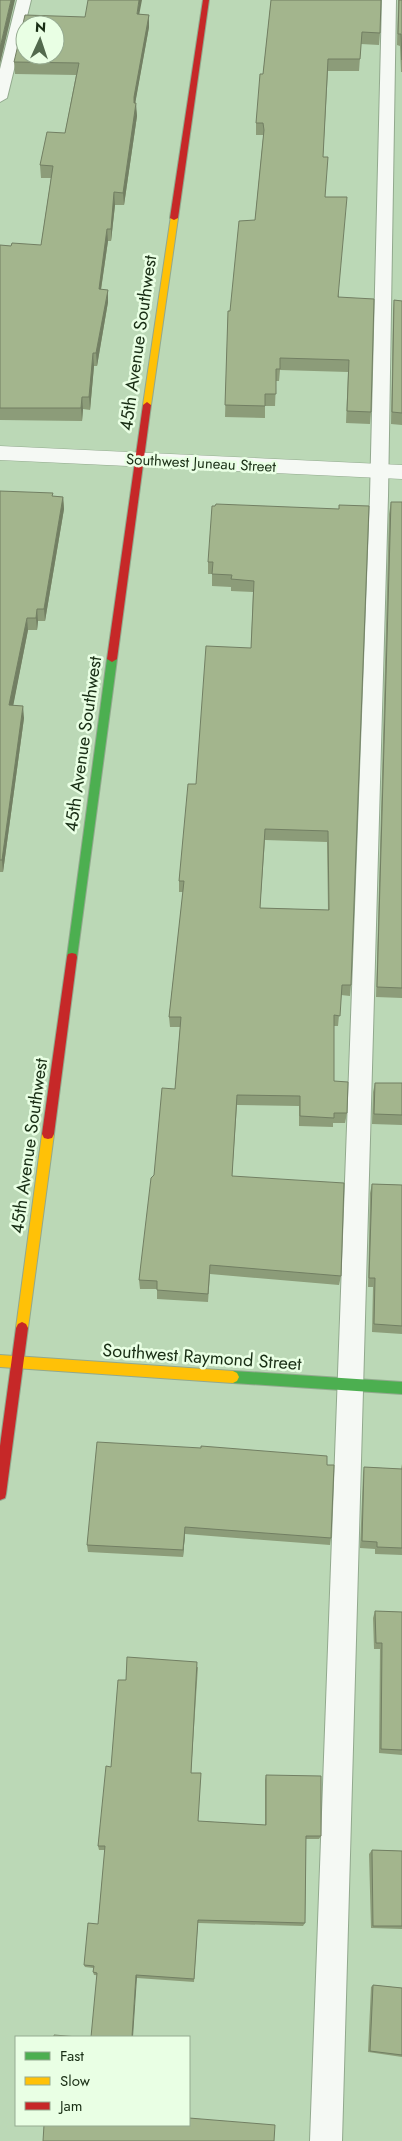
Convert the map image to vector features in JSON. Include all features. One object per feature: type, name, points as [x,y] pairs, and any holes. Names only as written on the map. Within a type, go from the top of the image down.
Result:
[{"type":"street","name":"45th Avenue Southwest","points":[[0,1494],[138,460],[206,0]]},
{"type":"street","name":"Southwest Juneau Street","points":[[0,453],[402,472]]},
{"type":"street","name":"Southwest Raymond Street","points":[[0,1361],[402,1388]]},
{"type":"lane","points":[[0,98],[24,0]]},
{"type":"lane","points":[[326,2141],[379,471],[389,0]]},
{"type":"building","points":[[0,0],[11,0],[0,48]]},
{"type":"building","points":[[88,0],[139,0],[137,14],[149,15],[134,97],[134,103],[136,103],[123,193],[114,192],[111,229],[107,229],[99,289],[108,290],[96,353],[93,353],[89,397],[82,397],[81,408],[0,408],[0,245],[11,246],[12,243],[41,245],[53,166],[40,165],[47,132],[65,133],[79,63],[65,63],[65,16],[85,17]]},
{"type":"building","points":[[271,0],[381,0],[380,33],[362,32],[360,59],[328,59],[323,157],[328,157],[325,197],[347,197],[338,297],[374,299],[371,412],[347,411],[349,360],[280,358],[280,369],[276,369],[276,394],[265,394],[265,406],[225,405],[228,311],[230,311],[239,221],[255,220],[264,130],[263,123],[256,123],[260,74],[263,74]]},
{"type":"building","points":[[399,0],[402,0],[402,60],[401,34],[398,34]]},
{"type":"building","points":[[394,300],[402,301],[402,413],[392,412]]},
{"type":"building","points":[[0,491],[53,493],[52,496],[63,497],[44,609],[37,609],[36,618],[27,618],[9,705],[23,706],[2,860],[0,860]]},
{"type":"building","points":[[391,502],[402,502],[402,988],[377,987]]},
{"type":"building","points":[[216,504],[339,509],[339,505],[369,506],[351,985],[342,985],[340,1016],[334,1015],[334,1081],[348,1082],[347,1113],[334,1113],[334,1118],[300,1116],[300,1096],[237,1095],[232,1176],[344,1183],[341,1276],[210,1265],[208,1294],[157,1290],[157,1281],[139,1280],[151,1178],[154,1175],[162,1088],[175,1089],[181,1017],[169,1017],[184,881],[179,881],[188,784],[196,784],[206,646],[251,648],[254,581],[231,579],[232,575],[212,574],[213,562],[208,562],[212,506]],"holes":[[[265,829],[328,831],[329,910],[260,908]]]},
{"type":"building","points":[[375,1083],[402,1083],[402,1115],[374,1114]]},
{"type":"building","points":[[372,1184],[402,1185],[402,1326],[374,1324],[375,1278],[369,1278]]},
{"type":"building","points":[[97,1442],[201,1448],[201,1446],[327,1456],[327,1465],[334,1465],[331,1538],[185,1527],[183,1550],[87,1545]]},
{"type":"building","points":[[364,1467],[402,1469],[402,1548],[377,1547],[377,1542],[362,1541]]},
{"type":"building","points":[[375,1611],[402,1612],[402,1750],[381,1749],[382,1643],[376,1643]]},
{"type":"building","points":[[127,1657],[197,1662],[191,1773],[201,1773],[198,1821],[266,1825],[266,1775],[321,1776],[321,1836],[306,1836],[305,1923],[198,1920],[194,1979],[136,1975],[132,2036],[91,2036],[97,1973],[93,1972],[94,1966],[84,1965],[88,1923],[98,1924],[105,1846],[98,1846],[106,1766],[111,1767],[118,1680],[126,1680]]},
{"type":"building","points":[[372,1850],[402,1851],[402,1926],[373,1926]]},
{"type":"building","points":[[373,1985],[402,1988],[402,2055],[370,2051]]},
{"type":"building","points":[[190,2118],[275,2125],[274,2141],[43,2141],[44,2126],[190,2126]]},
{"type":"traffic: fast","points":[[72,957],[112,659]]},
{"type":"traffic: fast","points":[[233,1377],[402,1388]]},
{"type":"traffic: slow","points":[[147,405],[174,218]]},
{"type":"traffic: slow","points":[[22,1328],[48,1134]]},
{"type":"traffic: slow","points":[[0,1361],[233,1377]]},
{"type":"traffic: jam","points":[[174,218],[206,0]]},
{"type":"traffic: jam","points":[[112,659],[147,405]]},
{"type":"traffic: jam","points":[[48,1134],[72,957]]},
{"type":"traffic: jam","points":[[0,1494],[22,1328]]}]
